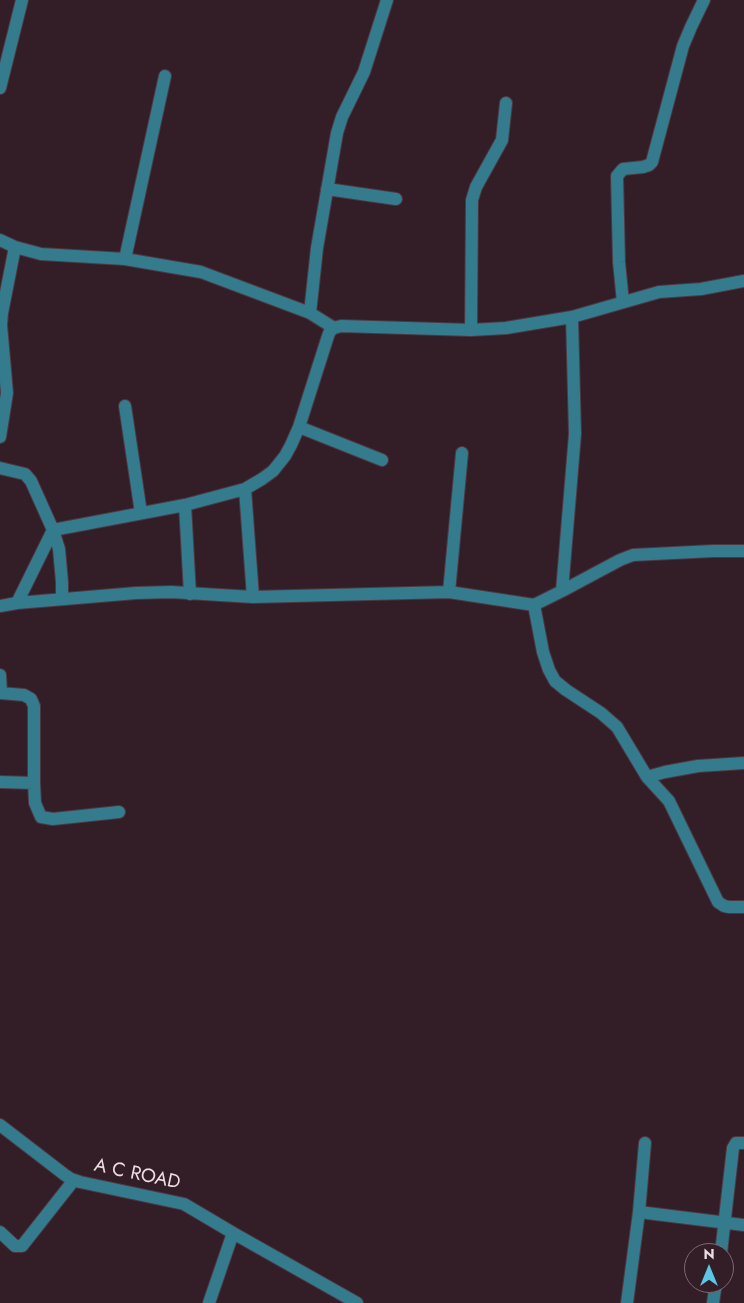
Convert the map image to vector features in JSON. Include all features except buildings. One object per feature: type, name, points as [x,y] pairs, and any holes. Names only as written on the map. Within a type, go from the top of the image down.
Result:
[{"type":"street","points":[[0,88],[22,0]]},
{"type":"street","points":[[310,313],[317,248],[339,124],[364,72],[387,0]]},
{"type":"street","points":[[623,302],[619,262],[617,176],[623,169],[649,165],[652,162],[683,46],[704,0]]},
{"type":"street","points":[[125,259],[165,76]]},
{"type":"street","points":[[471,330],[472,200],[476,187],[502,140],[506,103]]},
{"type":"street","points":[[327,189],[396,199]]},
{"type":"street","points":[[0,240],[15,247],[41,254],[125,259],[202,272],[310,313],[334,328]]},
{"type":"street","points":[[0,436],[7,393],[1,325],[2,300],[15,247]]},
{"type":"street","points":[[54,530],[185,505],[245,489],[262,480],[273,471],[285,456],[300,428],[328,336],[334,328],[342,326],[471,330],[506,328],[572,317],[659,292],[701,289],[744,281]]},
{"type":"street","points":[[562,591],[575,434],[572,317]]},
{"type":"street","points":[[125,406],[141,513]]},
{"type":"street","points":[[300,428],[382,460]]},
{"type":"street","points":[[449,592],[462,453]]},
{"type":"street","points":[[0,468],[19,472],[29,477],[54,530],[61,566],[62,599]]},
{"type":"street","points":[[245,489],[253,597]]},
{"type":"street","points":[[185,505],[190,594]]},
{"type":"street","points":[[17,603],[54,530]]},
{"type":"street","points":[[0,606],[136,593],[253,597],[449,592],[534,605],[633,555],[744,551]]},
{"type":"street","points":[[534,605],[543,652],[549,670],[556,681],[566,690],[601,713],[617,727],[646,777],[669,801],[718,902],[729,907],[744,907]]},
{"type":"street","points":[[0,675],[0,693],[24,695],[31,699],[34,706],[34,783],[36,803],[41,817],[53,819],[119,812]]},
{"type":"street","points":[[646,777],[698,766],[744,763]]},
{"type":"street","points":[[0,782],[34,783]]},
{"type":"street","name":"A C ROAD","points":[[0,1125],[74,1180],[184,1204],[357,1303]]},
{"type":"street","points":[[627,1303],[639,1212],[645,1143]]},
{"type":"street","points":[[722,1243],[733,1148],[736,1143],[744,1143]]},
{"type":"street","points":[[0,1232],[15,1246],[22,1246],[74,1180]]},
{"type":"street","points":[[639,1212],[744,1225]]},
{"type":"street","points":[[209,1303],[233,1233]]}]
